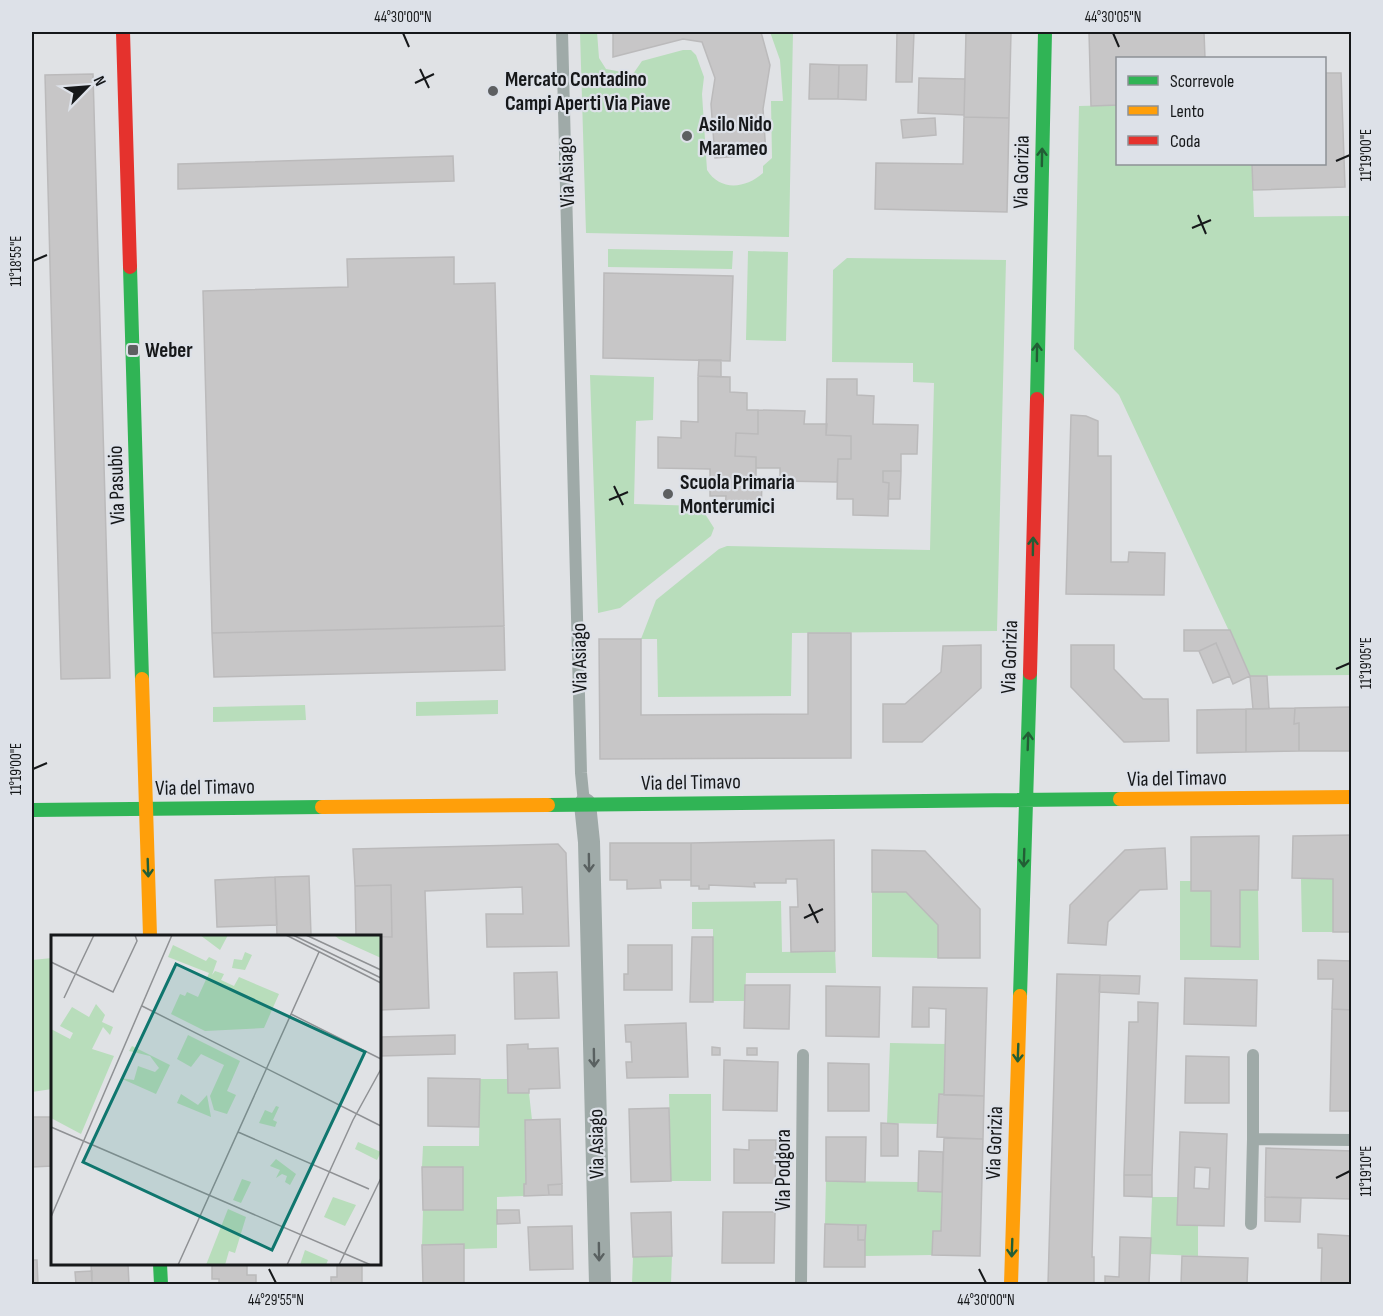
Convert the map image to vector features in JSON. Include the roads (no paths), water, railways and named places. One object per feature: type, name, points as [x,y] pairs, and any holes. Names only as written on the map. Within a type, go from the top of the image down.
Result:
[{"type":"street","name":"Via Pasubio","points":[[123,32],[150,935]]},
{"type":"street","name":"Via Gorizia","points":[[1011,1284],[1026,800],[1045,32]]},
{"type":"street","name":"Via del Timavo","points":[[32,810],[1352,797]]},
{"type":"street","name":"Via Asiago","points":[[585,804],[589,842],[600,1284]]},
{"type":"street","points":[[160,1265],[161,1284]]},
{"type":"lane","name":"Via Asiago","points":[[562,32],[581,773],[585,804]]},
{"type":"lane","name":"Via Podgora","points":[[801,1284],[803,1055]]},
{"type":"lane","points":[[1251,1224],[1253,1055]]},
{"type":"lane","points":[[1253,1139],[1352,1140]]},
{"type":"place","name":"Mercato Contadino Campi Aperti Via Piave","points":[[493,91]]},
{"type":"place","name":"Asilo Nido Marameo","points":[[687,136]]},
{"type":"place","name":"Weber","points":[[133,350]]},
{"type":"place","name":"Scuola Primaria Monterumici","points":[[668,494]]}]
